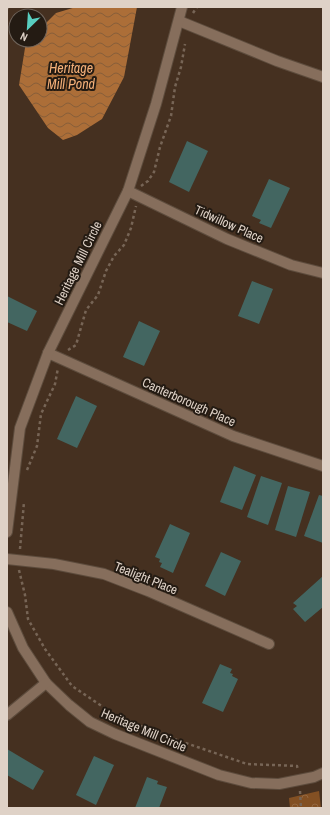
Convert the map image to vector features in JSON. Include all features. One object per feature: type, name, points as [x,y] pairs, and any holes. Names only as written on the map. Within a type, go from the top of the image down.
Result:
[{"type":"street","name":"Heritage Mill Circle","points":[[7,532],[20,428],[48,353],[128,191],[183,23],[182,7]]},
{"type":"street","points":[[183,23],[277,61],[323,77]]},
{"type":"street","name":"Tidwillow Place","points":[[128,191],[234,242],[292,265],[323,273]]},
{"type":"street","name":"Canterborough Place","points":[[48,353],[233,436],[323,466]]},
{"type":"street","name":"Tealight Place","points":[[7,559],[54,564],[104,574],[148,591],[269,644]]},
{"type":"street","name":"Heritage Mill Circle","points":[[7,612],[22,648],[46,683],[69,705],[90,722],[115,734],[219,775],[251,783],[279,784],[314,777],[323,773]]},
{"type":"street","points":[[7,715],[46,683]]},
{"type":"path","points":[[26,474],[37,446],[41,414],[54,384],[61,358],[67,351],[76,345],[86,310],[98,294],[106,271],[114,256],[124,245],[131,228],[141,186],[148,181],[154,172],[160,147],[171,116],[175,87],[185,50],[183,23],[197,7]]},
{"type":"path","points":[[24,497],[19,574],[26,595],[28,619],[45,649],[72,686],[118,717],[178,740],[247,764],[297,766],[300,808]]},
{"type":"green space","points":[[319,791],[321,808],[290,808],[289,798]]},
{"type":"water","name":"Heritage Mill Pond","points":[[76,7],[137,7],[124,77],[102,119],[77,135],[63,140],[48,128],[19,85],[25,48],[48,48],[48,21],[56,13]]},
{"type":"building","points":[[187,141],[208,151],[189,192],[169,182]]},
{"type":"building","points":[[269,179],[290,188],[271,228],[259,223],[261,220],[252,216]]},
{"type":"building","points":[[252,281],[273,289],[259,324],[238,316]]},
{"type":"building","points":[[7,296],[37,311],[27,331],[7,322]]},
{"type":"building","points":[[139,321],[160,331],[144,366],[123,357]]},
{"type":"building","points":[[76,396],[97,406],[77,448],[57,439]]},
{"type":"building","points":[[234,466],[256,475],[242,510],[220,502]]},
{"type":"building","points":[[261,476],[282,483],[268,525],[247,517]]},
{"type":"building","points":[[288,486],[310,492],[296,537],[275,530]]},
{"type":"building","points":[[319,495],[323,496],[323,543],[304,536]]},
{"type":"building","points":[[170,524],[190,533],[173,573],[160,567],[162,563],[159,562],[160,559],[155,557]]},
{"type":"building","points":[[221,552],[241,561],[225,596],[205,586]]},
{"type":"building","points":[[323,576],[323,607],[305,622],[293,609],[297,606],[293,603]]},
{"type":"building","points":[[220,664],[232,669],[230,673],[238,679],[223,712],[202,703]]},
{"type":"building","points":[[7,749],[44,771],[33,790],[7,775]]},
{"type":"building","points":[[94,756],[114,765],[96,805],[76,795]]},
{"type":"building","points":[[147,777],[158,781],[157,784],[167,787],[159,808],[135,808]]}]
